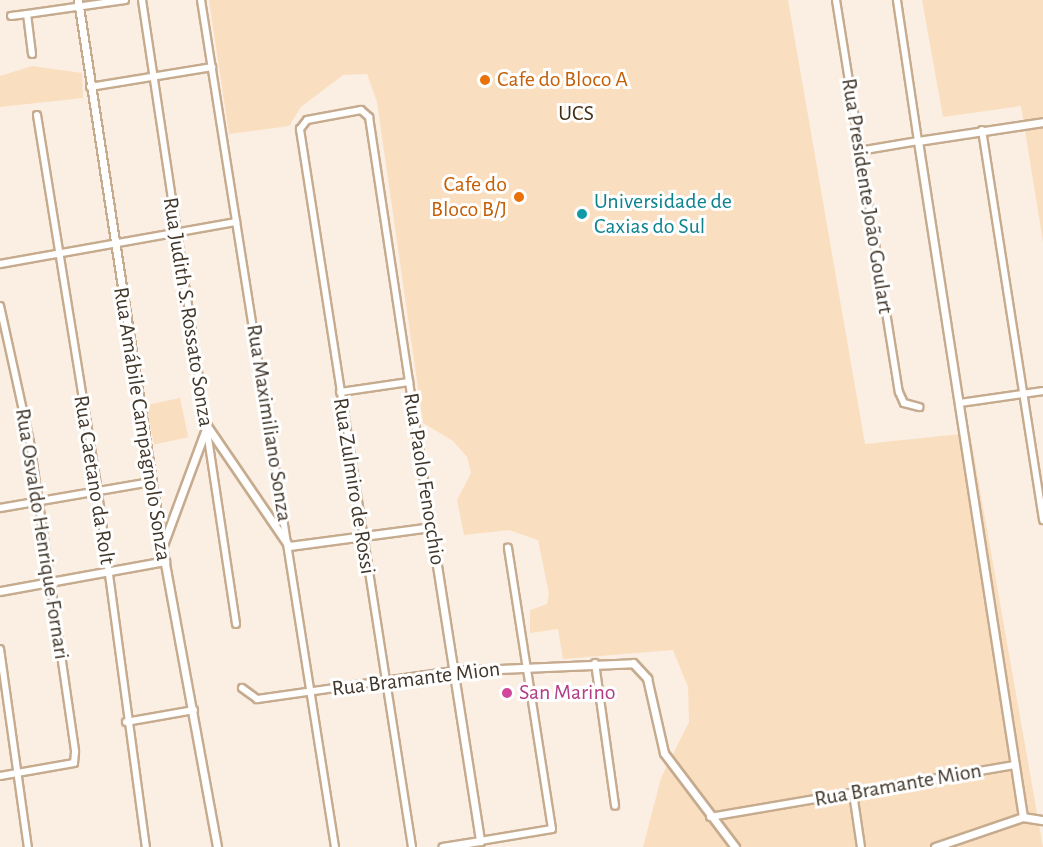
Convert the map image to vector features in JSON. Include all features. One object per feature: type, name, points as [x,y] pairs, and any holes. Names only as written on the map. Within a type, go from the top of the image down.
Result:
[{"type":"street","points":[[11,16],[79,3],[125,0]]},
{"type":"street","name":"Rua Judith S. Rossato Sonza","points":[[141,0],[236,624]]},
{"type":"street","name":"Rua Maximiliano Sonza","points":[[201,0],[335,847]]},
{"type":"street","name":"Rua Presidente João Goulart","points":[[836,0],[899,392],[904,403],[919,407]]},
{"type":"street","points":[[897,0],[1023,817]]},
{"type":"street","name":"Rua Amábile Campagnolo Sonza","points":[[79,3],[113,246],[162,547],[194,710],[217,847]]},
{"type":"street","points":[[27,14],[32,54]]},
{"type":"street","points":[[90,87],[212,67]]},
{"type":"street","name":"Rua Paolo Fenocchio","points":[[301,125],[361,110],[369,117],[480,841]]},
{"type":"street","name":"Rua Caetano da Rolt","points":[[37,115],[57,255],[98,493],[126,722],[146,847]]},
{"type":"street","points":[[859,151],[1043,122]]},
{"type":"street","name":"Rua Zulmiro de Rossi","points":[[301,125],[339,392],[412,847]]},
{"type":"street","points":[[982,130],[1021,394],[1043,520]]},
{"type":"street","points":[[0,264],[113,246],[236,222]]},
{"type":"street","name":"Rua Osvaldo Henrique Fornari","points":[[0,306],[4,340],[38,503],[75,763],[18,772]]},
{"type":"street","points":[[339,392],[409,381]]},
{"type":"street","points":[[960,403],[1043,391]]},
{"type":"street","points":[[207,426],[289,546],[431,527]]},
{"type":"street","points":[[162,547],[207,426]]},
{"type":"street","points":[[0,508],[152,482]]},
{"type":"street","points":[[442,847],[552,829],[524,668],[507,547]]},
{"type":"street","points":[[0,591],[165,561]]},
{"type":"street","points":[[0,649],[28,847]]},
{"type":"street","name":"Rua Bramante Mion","points":[[242,688],[257,699],[453,671],[620,660],[641,669],[664,753],[710,817],[735,847]]},
{"type":"street","points":[[595,663],[615,806]]},
{"type":"street","points":[[126,722],[194,710]]},
{"type":"street","name":"Rua Bramante Mion","points":[[710,817],[1015,765]]},
{"type":"street","points":[[0,776],[18,772]]},
{"type":"street","points":[[853,793],[861,847]]},
{"type":"street","points":[[935,847],[1023,817],[1043,820]]},
{"type":"green space","name":"UCS","points":[[209,0],[788,0],[865,444],[970,433],[1043,847],[643,847],[661,778],[689,722],[688,687],[673,650],[563,659],[558,629],[530,633],[530,610],[547,604],[549,594],[538,540],[509,530],[464,535],[457,500],[471,473],[467,457],[453,441],[423,423],[377,102],[367,74],[343,75],[301,107],[289,126],[229,134]]},
{"type":"green space","points":[[922,0],[1043,0],[1043,242],[1021,106],[943,117]]},
{"type":"green space","points":[[32,66],[82,73],[83,98],[0,107],[0,76]]},
{"type":"green space","points":[[180,398],[188,437],[154,444],[146,405]]},
{"type":"place","name":"Cafe do Bloco A","points":[[485,80]]},
{"type":"place","name":"Cafe do Bloco B/J","points":[[519,197]]},
{"type":"place","name":"Universidade de Caxias do Sul","points":[[582,214]]},
{"type":"place","name":"San Marino","points":[[507,693]]}]
